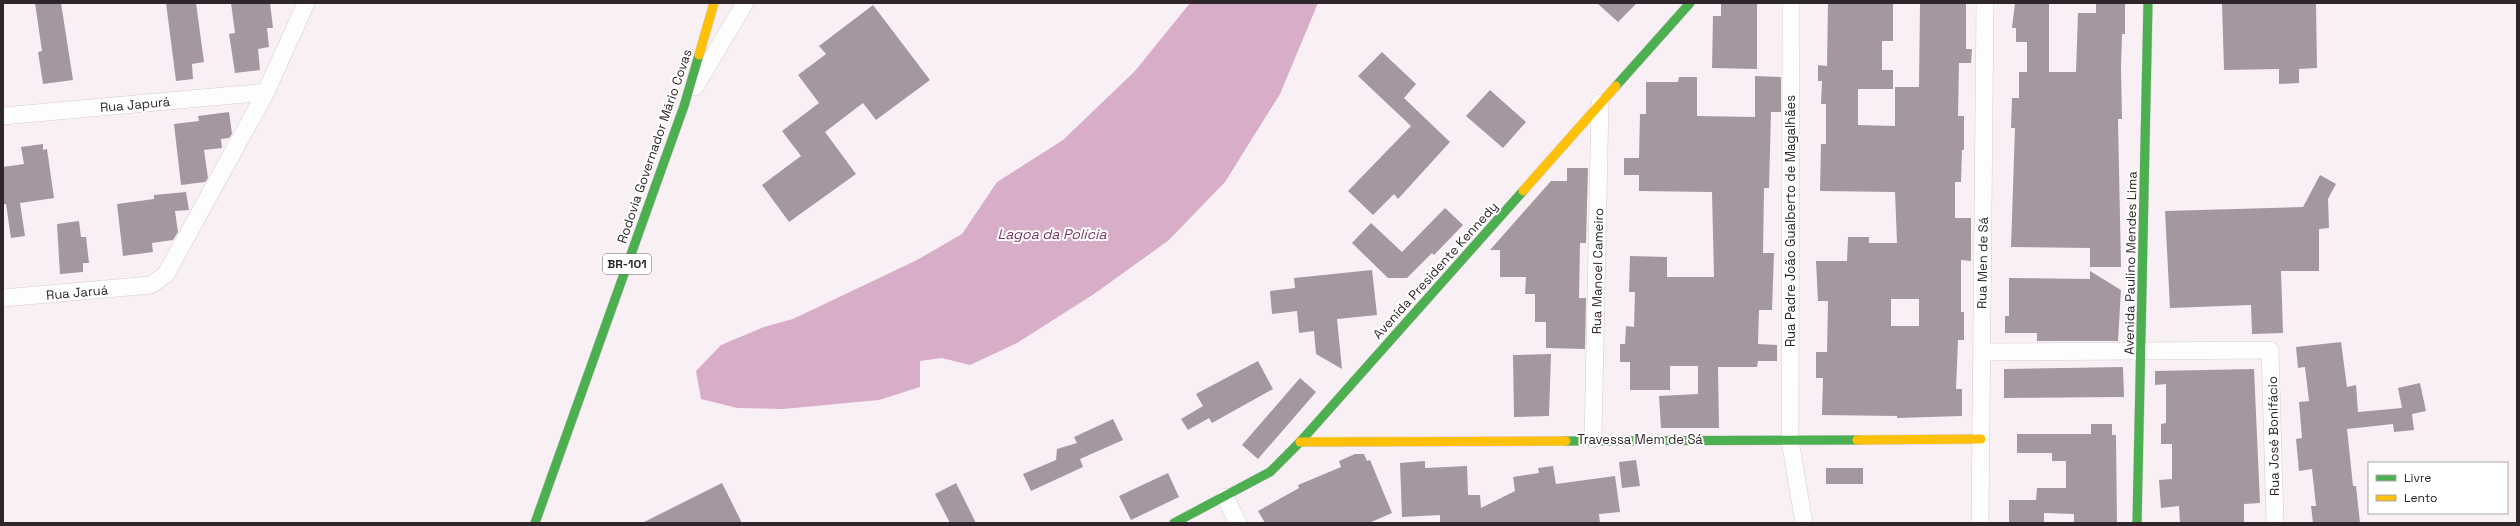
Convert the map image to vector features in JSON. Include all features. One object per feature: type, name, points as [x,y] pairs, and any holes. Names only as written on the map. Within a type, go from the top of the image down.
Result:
[{"type":"main road","name":"Rodovia Governador Mário Covas","points":[[535,523],[684,106],[714,3]]},
{"type":"main road","name":"Avenida Presidente Kennedy","points":[[1174,523],[1270,472],[1300,442],[1690,3]]},
{"type":"main road","name":"Avenida Paulino Mendes Lima","points":[[2137,523],[2142,350],[2148,3]]},
{"type":"main road","name":"Travessa Mem de Sá","points":[[1300,442],[1593,439],[1981,439]]},
{"type":"street","points":[[266,92],[306,3]]},
{"type":"street","points":[[684,106],[745,3]]},
{"type":"street","name":"Rua Padre João Gualberto de Magalhães","points":[[1791,3],[1790,440],[1804,523]]},
{"type":"street","name":"Rua Men de Sá","points":[[1980,523],[1985,3]]},
{"type":"street","name":"Rua Japurá","points":[[3,116],[266,92]]},
{"type":"street","name":"Rua Jaruá","points":[[3,298],[150,285],[166,274],[266,92]]},
{"type":"street","name":"Rua Manoel Cameiro","points":[[1593,439],[1600,103]]},
{"type":"street","points":[[1981,352],[2142,350]]},
{"type":"street","name":"Rua José Bonifácio","points":[[2142,350],[2270,350],[2275,523]]},
{"type":"street","points":[[1225,497],[1238,523]]},
{"type":"water","name":"Lagoa da Polícia","points":[[1190,3],[1318,3],[1280,94],[1225,182],[1169,240],[1094,294],[1017,343],[970,365],[942,358],[920,361],[920,387],[879,400],[783,409],[737,408],[701,399],[696,371],[721,345],[764,327],[793,319],[917,260],[962,234],[997,182],[1063,140],[1135,71]]},
{"type":"building","points":[[35,3],[61,3],[73,80],[43,84],[38,52],[42,51]]},
{"type":"building","points":[[166,3],[196,3],[204,62],[192,64],[193,79],[176,81]]},
{"type":"building","points":[[231,3],[270,3],[273,28],[267,28],[269,47],[258,49],[260,70],[235,73],[229,34],[235,33]]},
{"type":"building","points":[[1597,3],[1637,3],[1618,22]]},
{"type":"building","points":[[1721,3],[1757,3],[1757,69],[1712,68],[1713,16],[1721,16]]},
{"type":"building","points":[[1828,3],[1893,3],[1893,41],[1882,41],[1882,70],[1893,70],[1893,89],[1858,89],[1858,125],[1895,126],[1895,87],[1919,87],[1920,3],[1966,3],[1966,49],[1972,49],[1971,63],[1959,63],[1958,116],[1964,116],[1964,150],[1962,150],[1961,182],[1955,182],[1955,218],[1971,218],[1971,261],[1961,260],[1961,312],[1964,312],[1964,340],[1958,340],[1956,389],[1962,389],[1962,416],[1897,418],[1897,416],[1822,415],[1823,378],[1816,378],[1816,352],[1827,352],[1828,301],[1818,301],[1816,261],[1847,261],[1848,237],[1869,237],[1869,243],[1897,243],[1895,192],[1820,191],[1821,144],[1826,144],[1826,104],[1821,104],[1822,81],[1818,81],[1818,65],[1827,66]],"holes":[[[1891,299],[1919,299],[1919,326],[1891,326]]]},
{"type":"building","points":[[2015,3],[2049,3],[2049,72],[2076,72],[2078,13],[2096,13],[2096,3],[2125,3],[2125,34],[2122,34],[2121,68],[2122,119],[2118,119],[2121,267],[2090,267],[2090,248],[2011,247],[2015,128],[2011,128],[2012,98],[2019,98],[2019,72],[2027,72],[2027,42],[2016,42],[2016,28],[2012,28]]},
{"type":"building","points":[[2222,3],[2316,3],[2317,68],[2299,69],[2299,83],[2279,84],[2279,69],[2224,70]]},
{"type":"building","points":[[873,5],[930,80],[876,120],[863,103],[825,132],[856,174],[789,222],[762,185],[801,156],[782,131],[819,103],[798,75],[826,54],[819,46]]},
{"type":"building","points":[[1382,52],[1416,84],[1404,98],[1450,142],[1398,199],[1394,194],[1373,215],[1348,191],[1411,126],[1358,76]]},
{"type":"building","points":[[1755,76],[1781,77],[1781,112],[1771,112],[1769,188],[1764,188],[1763,253],[1774,253],[1772,310],[1759,310],[1758,344],[1777,345],[1777,361],[1758,361],[1757,367],[1718,367],[1719,428],[1661,428],[1659,396],[1698,394],[1698,366],[1670,366],[1670,390],[1630,390],[1630,362],[1620,362],[1620,344],[1625,344],[1626,326],[1634,327],[1635,292],[1629,292],[1630,256],[1667,257],[1667,277],[1714,277],[1712,192],[1639,191],[1639,175],[1624,175],[1624,158],[1639,158],[1640,114],[1646,114],[1646,82],[1678,82],[1679,77],[1697,77],[1697,116],[1755,117]]},
{"type":"building","points":[[1490,90],[1526,122],[1503,148],[1466,116]]},
{"type":"building","points":[[229,112],[232,134],[229,138],[221,139],[222,148],[204,150],[208,178],[205,182],[181,185],[174,124],[199,121],[198,116]]},
{"type":"building","points":[[43,144],[43,150],[47,149],[54,198],[20,203],[25,236],[11,238],[6,204],[3,204],[3,167],[24,164],[21,147]]},
{"type":"building","points":[[1567,168],[1588,168],[1586,243],[1580,243],[1579,298],[1586,298],[1585,349],[1546,348],[1546,322],[1535,322],[1535,294],[1525,294],[1526,277],[1500,277],[1500,250],[1490,250],[1551,181],[1567,181]]},
{"type":"building","points":[[2320,175],[2336,184],[2328,199],[2329,228],[2319,229],[2319,271],[2281,271],[2283,333],[2252,334],[2251,305],[2170,308],[2165,211],[2303,207]]},
{"type":"building","points":[[186,192],[189,210],[175,211],[178,232],[173,240],[152,243],[153,252],[123,256],[117,204],[154,199],[154,195]]},
{"type":"building","points":[[1445,208],[1463,225],[1434,255],[1432,253],[1407,278],[1388,278],[1352,243],[1371,223],[1402,252]]},
{"type":"building","points":[[79,221],[81,237],[86,237],[89,263],[83,263],[83,272],[60,274],[57,224]]},
{"type":"building","points":[[1372,270],[1377,315],[1337,319],[1342,369],[1316,354],[1314,331],[1299,333],[1297,311],[1272,314],[1270,291],[1295,288],[1294,278]]},
{"type":"building","points":[[2090,271],[2121,290],[2118,341],[2037,341],[2037,333],[2005,333],[2005,316],[2009,316],[2009,278],[2090,279]]},
{"type":"building","points":[[2341,342],[2347,387],[2356,385],[2358,412],[2402,408],[2398,388],[2420,383],[2426,411],[2412,414],[2414,430],[2394,432],[2393,424],[2347,429],[2353,486],[2356,486],[2360,523],[2313,523],[2311,506],[2316,506],[2312,469],[2299,471],[2296,439],[2302,438],[2299,402],[2309,401],[2305,367],[2298,368],[2296,347]]},
{"type":"building","points":[[1551,354],[1549,416],[1514,417],[1513,355]]},
{"type":"building","points":[[1258,361],[1273,389],[1212,423],[1209,418],[1188,430],[1181,419],[1203,406],[1196,394]]},
{"type":"building","points":[[2123,367],[2124,397],[2004,398],[2004,369]]},
{"type":"building","points":[[2254,369],[2260,503],[2244,504],[2244,523],[2180,523],[2179,506],[2161,508],[2159,480],[2172,479],[2172,444],[2161,444],[2161,424],[2166,423],[2166,384],[2155,385],[2155,371]]},
{"type":"building","points":[[1300,378],[1316,392],[1258,459],[1242,445]]},
{"type":"building","points":[[1113,419],[1123,440],[1080,459],[1083,467],[1031,491],[1023,474],[1056,460],[1057,449],[1077,443],[1074,437]]},
{"type":"building","points":[[2091,424],[2112,424],[2112,435],[2116,435],[2117,523],[2074,523],[2074,514],[2044,513],[2044,523],[2009,523],[2009,500],[2036,500],[2037,488],[2066,488],[2066,461],[2052,461],[2052,453],[2017,453],[2017,434],[2091,434]]},
{"type":"building","points":[[1355,454],[1364,454],[1367,461],[1370,460],[1392,513],[1369,523],[1265,523],[1258,511],[1299,488],[1298,485],[1341,467],[1339,461]]},
{"type":"building","points":[[1636,460],[1640,486],[1622,488],[1619,462]]},
{"type":"building","points":[[1425,461],[1425,468],[1467,466],[1468,495],[1480,495],[1481,508],[1515,491],[1513,477],[1539,473],[1538,468],[1553,466],[1556,484],[1615,476],[1620,512],[1599,514],[1600,523],[1440,523],[1440,515],[1402,517],[1400,463]]},
{"type":"building","points":[[1826,468],[1863,468],[1863,484],[1826,484]]},
{"type":"building","points":[[1168,473],[1179,497],[1131,520],[1119,496]]},
{"type":"building","points":[[722,483],[742,523],[642,523]]},
{"type":"building","points":[[956,483],[976,523],[950,523],[935,494]]},
{"type":"traffic: fast","points":[[1616,86],[1690,3]]},
{"type":"traffic: fast","points":[[2137,523],[2148,3]]},
{"type":"traffic: fast","points":[[535,523],[684,106],[699,55]]},
{"type":"traffic: fast","points":[[1174,523],[1270,472],[1300,442],[1523,191]]},
{"type":"traffic: fast","points":[[1566,441],[1857,440]]},
{"type":"traffic: slow","points":[[699,55],[714,3]]},
{"type":"traffic: slow","points":[[1523,191],[1616,86]]},
{"type":"traffic: slow","points":[[1857,440],[1981,439]]},
{"type":"traffic: slow","points":[[1300,442],[1566,441]]}]
